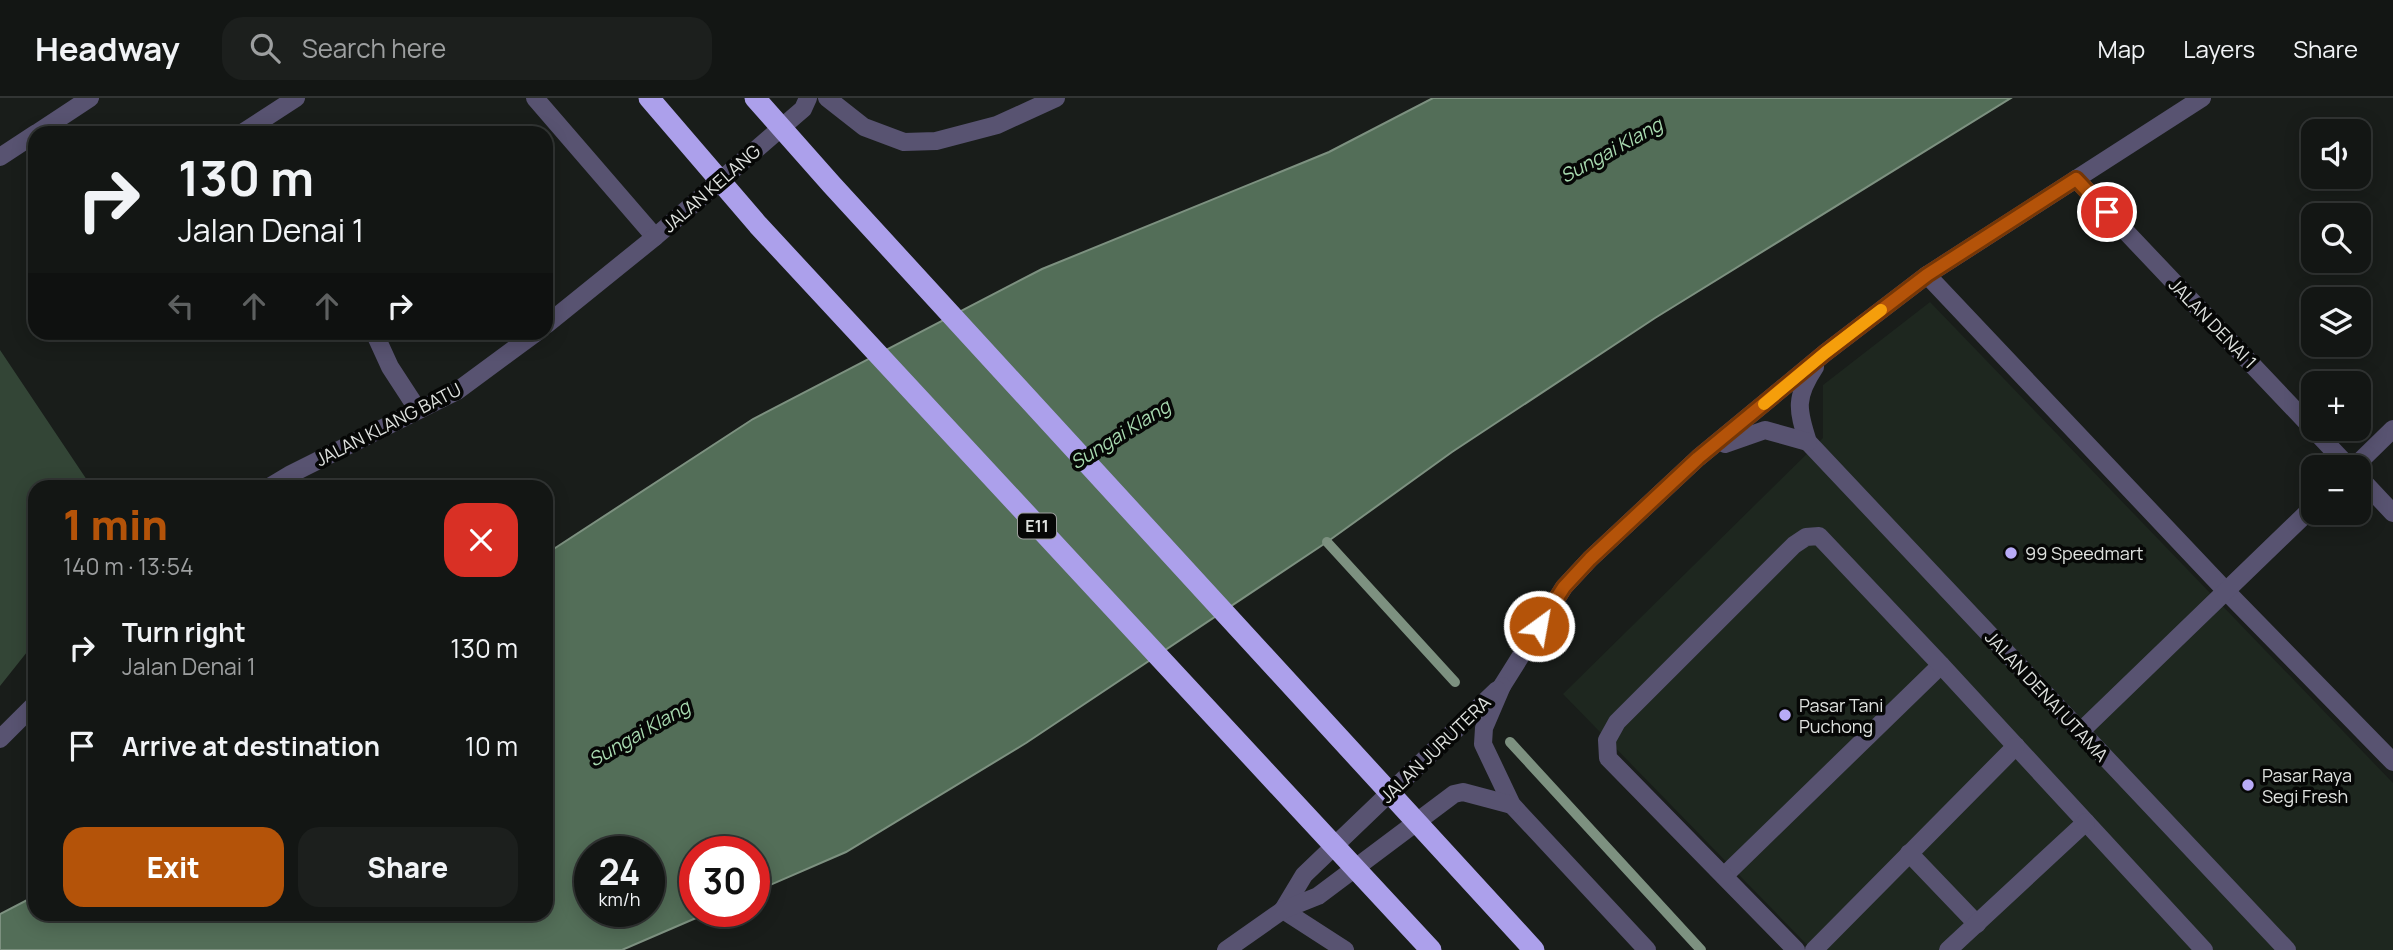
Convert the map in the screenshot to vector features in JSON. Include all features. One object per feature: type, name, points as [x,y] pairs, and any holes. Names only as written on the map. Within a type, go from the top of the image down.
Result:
[{"type":"highway","name":"E11","points":[[649,98],[758,225],[1431,950]]},
{"type":"highway","points":[[755,98],[1534,950]]},
{"type":"street","points":[[48,126],[90,98]]},
{"type":"street","points":[[253,126],[296,98]]},
{"type":"street","name":"JALAN KELANG","points":[[534,98],[655,237],[803,109],[808,98]]},
{"type":"street","points":[[827,98],[864,127],[904,142],[936,141],[997,125],[1056,98]]},
{"type":"street","points":[[1502,685],[1564,587],[1590,559],[1698,458],[1825,353],[1927,275],[2202,98]]},
{"type":"street","points":[[0,157],[28,139]]},
{"type":"street","name":"JALAN DENAI 1","points":[[2076,179],[2340,455]]},
{"type":"street","points":[[553,319],[655,237]]},
{"type":"street","points":[[1927,275],[2226,591],[2393,762]]},
{"type":"street","points":[[378,340],[390,367],[418,410]]},
{"type":"street","name":"JALAN KLANG BATU","points":[[283,480],[457,391],[526,340]]},
{"type":"street","name":"JALAN DENAI UTAMA","points":[[1825,353],[1804,383],[1798,412],[1808,442],[2287,950]]},
{"type":"street","points":[[2365,455],[2393,429]]},
{"type":"street","points":[[1698,458],[1737,439],[1765,430],[1808,442]]},
{"type":"street","points":[[2371,490],[2393,513]]},
{"type":"street","points":[[2080,732],[2301,519]]},
{"type":"street","points":[[1796,950],[1608,758],[1606,740],[1617,722],[1794,545],[1806,537],[1818,536],[2204,950]]},
{"type":"street","points":[[1724,876],[1941,665]]},
{"type":"street","name":"JALAN JURUTERA","points":[[1502,685],[1484,728],[1483,744],[1512,805],[1647,950]]},
{"type":"street","name":"JALAN JURUTERA","points":[[1283,910],[1304,875],[1502,685]]},
{"type":"street","points":[[0,739],[28,711]]},
{"type":"street","points":[[1814,950],[2016,746]]},
{"type":"street","name":"JALAN JURUTERA","points":[[1226,950],[1283,910],[1318,896],[1454,794],[1463,792],[1512,805]]},
{"type":"street","points":[[1948,950],[2086,822]]},
{"type":"street","points":[[1909,853],[1977,923]]},
{"type":"street","points":[[1283,910],[1345,950]]},
{"type":"shaded area","points":[[1930,302],[2393,783],[2393,950],[1812,950],[1563,694],[1823,438],[1823,385]]},
{"type":"shaded area","points":[[0,350],[87,480],[28,480],[28,651],[0,686]]},
{"type":"water","name":"Sungai Klang","points":[[1433,98],[2011,98],[1655,318],[1452,452],[1327,542],[1026,743],[846,852],[770,885],[770,836],[679,836],[679,925],[622,950],[0,950],[0,914],[28,900],[28,921],[553,921],[553,549],[753,419],[1042,269],[1329,152]]},
{"type":"waterway","points":[[1327,542],[1455,682]]},
{"type":"waterway","points":[[1510,742],[1701,950]]},
{"type":"slow traffic","points":[[1764,404],[1881,310]]},
{"type":"place","name":"99 Speedmart","points":[[2011,553]]},
{"type":"place","name":"Pasar Tani Puchong","points":[[1785,715]]},
{"type":"place","name":"Pasar Raya Segi Fresh","points":[[2248,785]]},
{"type":"route","points":[[1539,626],[1564,587],[1590,559],[1698,458],[1825,353],[1927,275],[2076,179],[2107,212]]}]
